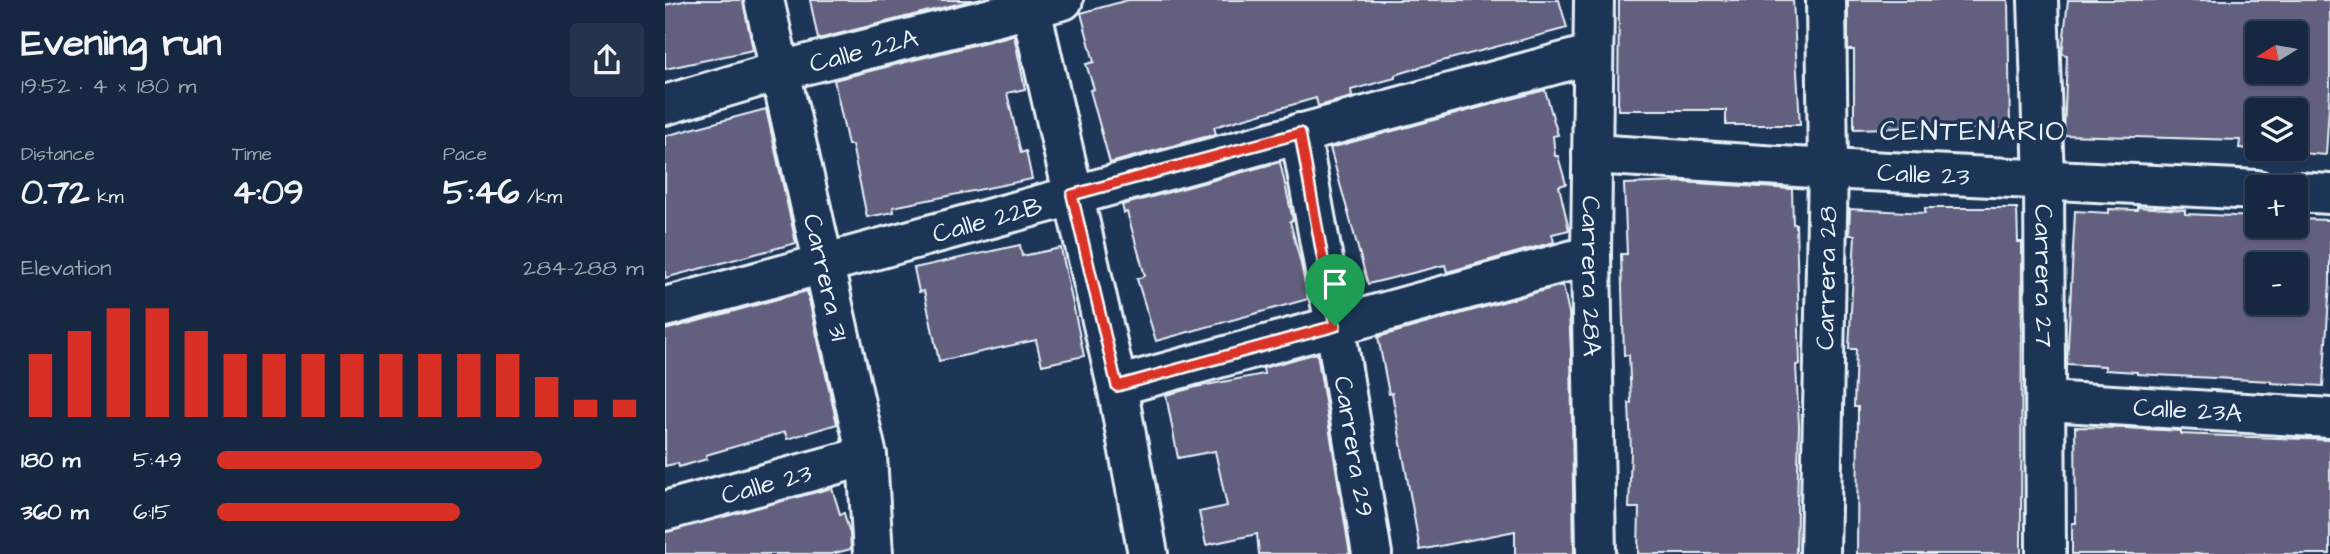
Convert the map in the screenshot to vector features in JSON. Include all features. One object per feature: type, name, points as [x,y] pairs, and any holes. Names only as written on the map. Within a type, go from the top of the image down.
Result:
[{"type":"street","name":"Carrera 31","points":[[764,0],[867,456],[873,554]]},
{"type":"street","name":"Carrera 28A","points":[[1594,0],[1591,255],[1596,554]]},
{"type":"street","name":"Carrera 28","points":[[1820,554],[1828,169],[1826,0]]},
{"type":"street","name":"Carrera 27","points":[[2038,0],[2044,180],[2046,554]]},
{"type":"street","name":"Calle 22A","points":[[665,105],[780,71],[1041,3]]},
{"type":"street","points":[[1041,3],[1072,195],[1117,386],[1148,554]]},
{"type":"street","name":"Calle 22B","points":[[665,307],[1593,54]]},
{"type":"street","name":"Carrera 29","points":[[1300,133],[1372,554]]},
{"type":"street","name":"Calle 23","points":[[1592,154],[1828,169],[2245,189]]},
{"type":"street","points":[[2308,193],[2330,194]]},
{"type":"street","points":[[1117,386],[1591,255]]},
{"type":"street","name":"Calle 23A","points":[[2046,401],[2330,418]]},
{"type":"street","name":"Calle 23","points":[[665,511],[867,456]]},
{"type":"building","points":[[688,0],[743,0],[753,50],[665,69],[665,5]]},
{"type":"building","points":[[810,0],[973,0],[818,39]]},
{"type":"building","points":[[1128,0],[1559,0],[1567,28],[1395,75],[1395,78],[1351,90],[1352,97],[1318,106],[1316,98],[1214,127],[1216,134],[1110,163],[1090,90],[1094,89],[1086,64],[1094,62],[1081,13]]},
{"type":"building","points":[[1619,0],[1793,0],[1800,125],[1726,125],[1726,110],[1618,110]]},
{"type":"building","points":[[1848,0],[2008,0],[2010,128],[1965,129],[1964,126],[1854,129],[1854,50],[1848,50]]},
{"type":"building","points":[[2068,0],[2330,0],[2330,89],[2326,155],[2308,154],[2308,98],[2245,98],[2245,148],[2239,148],[2240,140],[2064,135],[2067,55],[2062,54]]},
{"type":"building","points":[[1014,35],[1025,89],[1007,93],[1021,153],[1026,151],[1032,179],[893,207],[894,212],[867,217],[852,145],[848,145],[834,80]]},
{"type":"building","points":[[1545,90],[1558,135],[1553,136],[1555,156],[1558,156],[1566,184],[1559,186],[1569,230],[1552,234],[1554,242],[1447,272],[1445,265],[1368,284],[1330,148]]},
{"type":"building","points":[[766,109],[796,243],[665,278],[665,136]]},
{"type":"building","points":[[1280,162],[1308,299],[1156,341],[1137,279],[1145,276],[1127,212],[1124,213],[1122,205]]},
{"type":"building","points":[[1680,182],[1792,189],[1793,224],[1796,224],[1800,364],[1796,365],[1799,425],[1796,554],[1638,554],[1639,508],[1629,508],[1631,403],[1629,355],[1624,355],[1621,254],[1627,254],[1624,184]]},
{"type":"building","points":[[2137,207],[2185,210],[2185,214],[2245,216],[2245,238],[2308,238],[2308,219],[2330,220],[2330,283],[2323,386],[2137,374],[2105,370],[2105,366],[2067,364],[2075,211],[2109,213],[2109,209],[2137,210]]},
{"type":"building","points":[[1925,208],[2017,208],[2018,242],[2022,242],[2021,554],[1857,554],[1858,407],[1854,407],[1856,349],[1849,349],[1855,235],[1849,235],[1850,209],[1925,213]]},
{"type":"building","points":[[1020,245],[1022,256],[1061,248],[1084,356],[1042,365],[1036,340],[939,361],[924,291],[919,292],[914,268]]},
{"type":"building","points":[[1563,285],[1569,313],[1571,352],[1574,554],[1515,554],[1515,531],[1420,550],[1392,393],[1389,394],[1378,337]]},
{"type":"building","points":[[807,291],[837,424],[787,439],[785,432],[706,455],[707,459],[679,467],[678,463],[665,466],[665,330]]},
{"type":"building","points":[[1317,353],[1350,554],[1259,554],[1257,534],[1206,545],[1199,512],[1227,506],[1215,451],[1178,458],[1166,395],[1264,374],[1263,368]]},
{"type":"building","points":[[2075,427],[2330,440],[2330,554],[2072,554],[2072,523],[2076,523]]},
{"type":"building","points":[[832,488],[840,514],[844,513],[851,549],[832,554],[665,554],[665,532]]},
{"type":"district","name":"CENTENARIO","points":[[1973,130]]},
{"type":"route","points":[[1300,133],[1335,326],[1117,386],[1072,195],[1300,133]]}]
